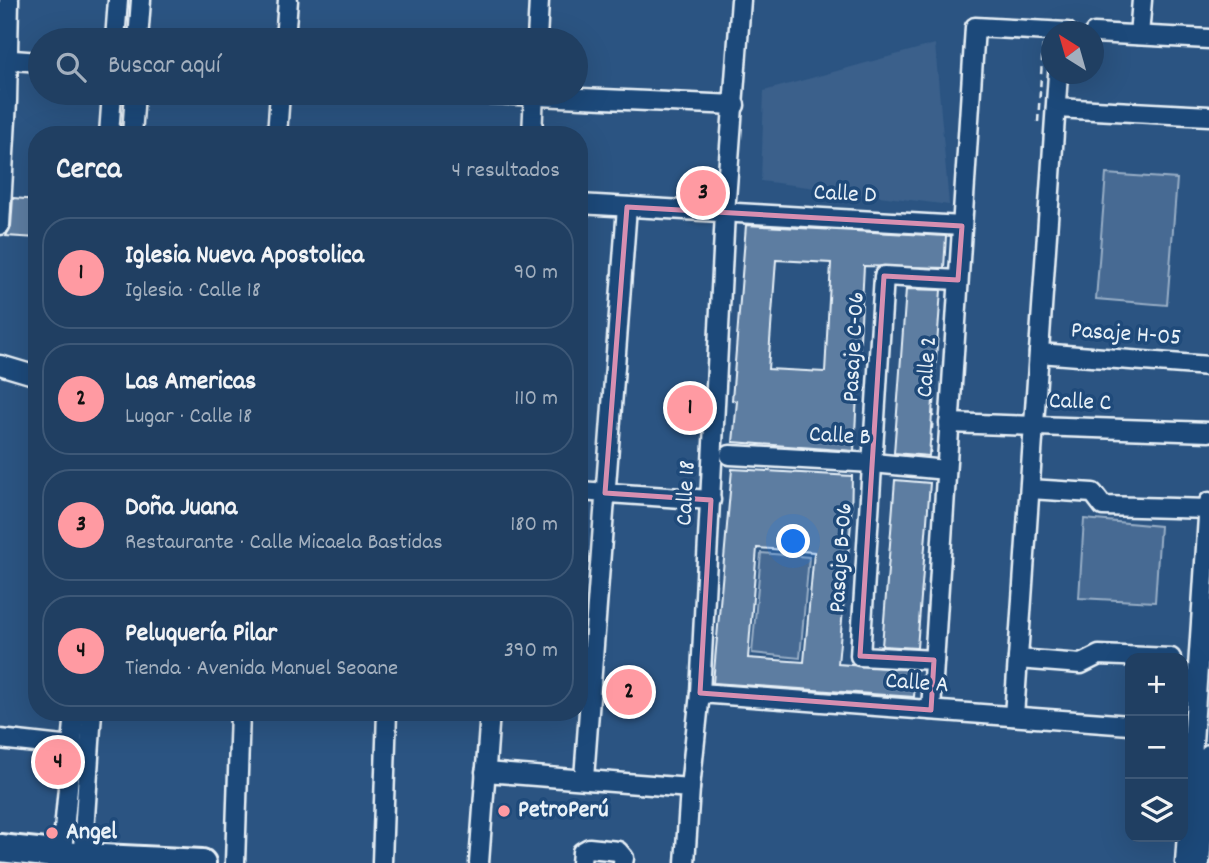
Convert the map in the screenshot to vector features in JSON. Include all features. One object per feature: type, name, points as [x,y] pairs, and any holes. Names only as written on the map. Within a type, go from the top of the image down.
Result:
[{"type":"highway","points":[[0,848],[72,859],[202,863]]},
{"type":"street","points":[[0,225],[4,59],[9,0]]},
{"type":"street","points":[[117,28],[118,0]]},
{"type":"street","points":[[139,28],[141,0]]},
{"type":"street","points":[[286,28],[288,0]]},
{"type":"street","points":[[538,28],[539,0]]},
{"type":"street","name":"Calle 18","points":[[685,863],[700,693],[725,213],[741,0]]},
{"type":"street","points":[[1139,35],[1142,0]]},
{"type":"street","name":"Calle 2","points":[[931,710],[975,27],[1041,30]]},
{"type":"street","points":[[1104,33],[1209,39]]},
{"type":"street","points":[[4,59],[28,61]]},
{"type":"street","points":[[1014,716],[1057,84]]},
{"type":"street","points":[[588,98],[735,105]]},
{"type":"street","points":[[110,126],[111,105]]},
{"type":"street","points":[[133,126],[134,105]]},
{"type":"street","points":[[278,126],[279,105]]},
{"type":"street","points":[[532,126],[534,105]]},
{"type":"street","points":[[1056,108],[1209,116]]},
{"type":"street","name":"Calle D","points":[[588,205],[962,226]]},
{"type":"street","points":[[584,778],[627,207]]},
{"type":"street","name":"Pasaje C-06","points":[[873,463],[884,276],[958,280]]},
{"type":"street","name":"Pasaje H-05","points":[[1039,353],[1209,366]]},
{"type":"street","points":[[0,365],[28,373]]},
{"type":"street","name":"Calle C","points":[[949,423],[1209,432]]},
{"type":"street","name":"Calle B","points":[[730,455],[946,470]]},
{"type":"street","name":"Pasaje B-06","points":[[873,463],[860,656],[934,660]]},
{"type":"street","points":[[1030,489],[1093,493],[1103,506],[1209,509]]},
{"type":"street","points":[[588,492],[711,500]]},
{"type":"street","points":[[1185,863],[1195,730],[1191,659],[1209,502]]},
{"type":"street","points":[[1018,659],[1081,664],[1099,655],[1125,656]]},
{"type":"street","name":"Calle A","points":[[700,693],[1125,725]]},
{"type":"street","points":[[72,859],[71,747],[74,721]]},
{"type":"street","points":[[72,859],[91,721]]},
{"type":"street","points":[[235,863],[240,721]]},
{"type":"street","points":[[382,863],[387,721]]},
{"type":"street","points":[[479,863],[489,721]]},
{"type":"street","points":[[0,739],[71,747]]},
{"type":"street","points":[[1200,863],[1209,754]]},
{"type":"street","points":[[485,772],[690,788]]},
{"type":"street","points":[[581,863],[582,852],[589,848],[618,850],[624,858],[623,863]]},
{"type":"highlighted area","points":[[627,207],[962,226],[958,280],[884,276],[860,656],[934,660],[931,710],[700,693],[711,500],[605,493]]},
{"type":"shaded area","points":[[935,44],[949,205],[761,181],[764,91]]},
{"type":"shaded area","points":[[1106,174],[1177,179],[1167,305],[1096,299]]},
{"type":"shaded area","points":[[1084,519],[1160,526],[1155,602],[1079,598]]},
{"type":"shaded area","points":[[761,553],[809,557],[800,658],[752,653]]},
{"type":"building","points":[[687,185],[716,186],[715,200],[686,199]]},
{"type":"building","points":[[13,198],[28,199],[28,237],[6,236],[11,226]]},
{"type":"building","points":[[746,225],[946,236],[944,268],[864,266],[854,451],[733,442],[737,401],[732,400]],"holes":[[[776,260],[831,263],[825,372],[768,369]]]},
{"type":"building","points":[[906,289],[941,290],[929,456],[894,453]]},
{"type":"building","points":[[675,402],[704,404],[703,415],[674,412]]},
{"type":"building","points":[[732,469],[852,476],[851,523],[838,664],[916,670],[914,697],[713,683]],"holes":[[[757,548],[814,552],[804,662],[748,658]]]},
{"type":"building","points":[[895,480],[930,483],[917,648],[882,646]]},
{"type":"building","points":[[608,685],[650,688],[649,699],[608,696]]},
{"type":"building","points":[[44,755],[59,757],[59,766],[43,764]]},
{"type":"place","name":"Doña Juana","points":[[703,193]]},
{"type":"place","name":"Iglesia Nueva Apostolica","points":[[690,408]]},
{"type":"place","name":"Las Americas","points":[[629,692]]},
{"type":"place","name":"Peluquería Pilar","points":[[58,762]]},
{"type":"place","name":"PetroPerú","points":[[504,811]]},
{"type":"place","name":"Angel","points":[[52,833]]}]
